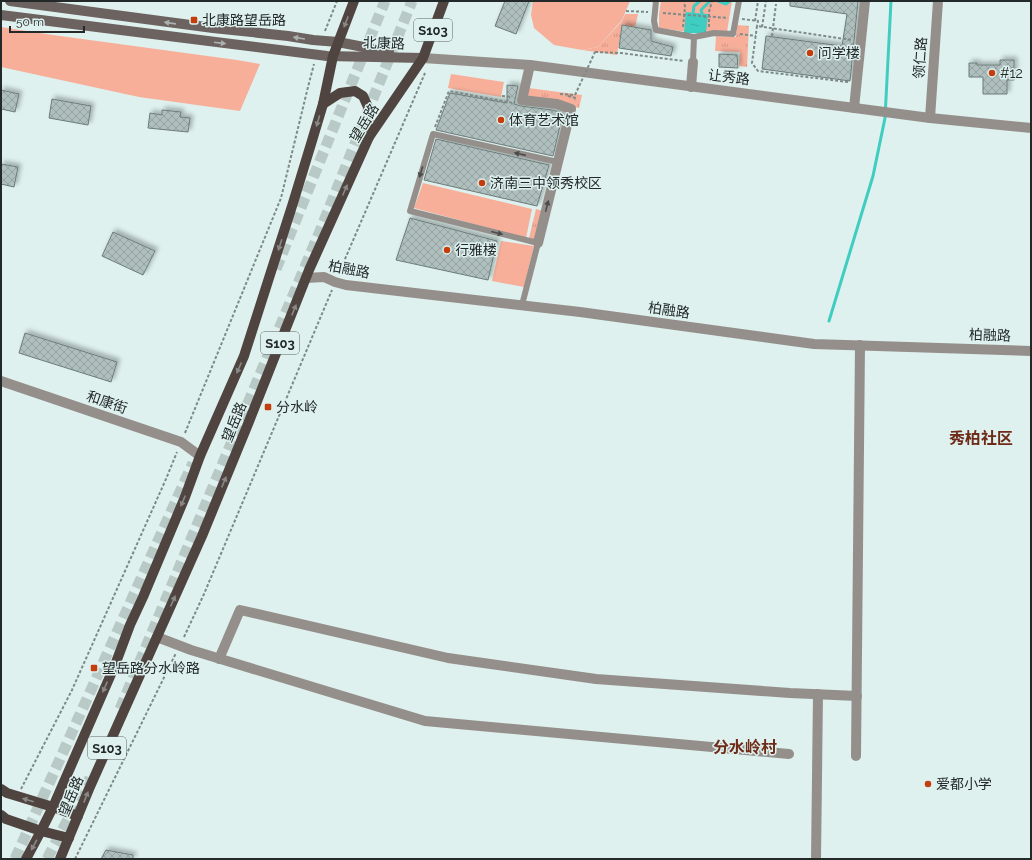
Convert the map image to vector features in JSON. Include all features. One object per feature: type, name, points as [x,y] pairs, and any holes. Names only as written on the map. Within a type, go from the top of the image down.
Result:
[{"type":"main road","name":"北康路","points":[[10,1],[213,28],[338,42],[427,59]]},
{"type":"main road","name":"望岳路","points":[[26,859],[53,807],[114,665],[200,456],[244,356],[323,104],[333,56],[354,1]]},
{"type":"main road","name":"望岳路","points":[[60,859],[89,789],[202,536],[306,278],[369,137],[427,59],[444,1]]},
{"type":"main road","name":"北康路","points":[[1,15],[333,56],[427,59]]},
{"type":"main road","points":[[323,104],[340,93],[355,91],[363,96],[368,107],[369,137]]},
{"type":"main road","points":[[1,789],[7,794],[78,816]]},
{"type":"main road","points":[[1,815],[6,819],[41,831],[69,838]]},
{"type":"street","points":[[854,108],[865,1]]},
{"type":"street","name":"领仁路","points":[[930,118],[938,1]]},
{"type":"street","name":"让秀路","points":[[427,59],[530,66],[930,118],[1031,128]]},
{"type":"street","points":[[691,86],[693,62]]},
{"type":"street","points":[[530,66],[522,100],[557,104],[571,109],[538,243]]},
{"type":"street","name":"柏融路","points":[[306,278],[324,277],[346,285],[588,313],[814,344],[1031,351]]},
{"type":"street","points":[[856,756],[860,346]]},
{"type":"street","name":"和康街","points":[[1,381],[181,442],[200,456]]},
{"type":"street","points":[[219,659],[240,610],[448,658],[596,678],[857,696]]},
{"type":"street","points":[[157,637],[219,659],[425,721],[789,754]]},
{"type":"street","points":[[816,859],[818,694]]},
{"type":"lane","points":[[656,1],[654,21],[656,30],[694,37],[714,33],[733,34],[739,1]]},
{"type":"lane","points":[[693,62],[694,37]]},
{"type":"lane","points":[[522,305],[538,243],[410,211],[432,134],[558,162]]},
{"type":"path","points":[[320,41],[337,1]]},
{"type":"path","points":[[682,34],[684,1]]},
{"type":"path","points":[[758,1],[755,21],[758,22],[752,63],[758,71],[857,83]]},
{"type":"path","points":[[762,27],[766,1]]},
{"type":"path","points":[[709,16],[712,2]]},
{"type":"path","points":[[772,36],[776,4]]},
{"type":"path","points":[[626,11],[709,16],[755,21]]},
{"type":"path","points":[[757,26],[858,41]]},
{"type":"path","points":[[733,34],[756,36]]},
{"type":"path","points":[[558,97],[558,94],[575,95],[595,52],[621,53],[693,62]]},
{"type":"path","points":[[17,797],[72,690],[163,485],[281,198],[308,87],[318,54]]},
{"type":"path","points":[[75,859],[204,594],[427,59]]},
{"type":"path","points":[[432,134],[449,91],[518,103]]},
{"type":"green space","points":[[533,1],[630,1],[622,20],[598,47],[582,50],[554,45],[534,28],[531,15]]},
{"type":"green space","points":[[661,1],[732,1],[727,32],[688,32],[659,28]]},
{"type":"green space","points":[[625,14],[638,14],[635,28],[622,25],[617,55],[582,50],[598,47],[622,21]]},
{"type":"green space","points":[[737,25],[749,26],[747,67],[739,66],[740,52],[715,51],[716,36],[736,37]]},
{"type":"green space","points":[[1,27],[260,64],[240,111],[139,97],[1,67]]},
{"type":"green space","points":[[451,74],[504,82],[501,97],[448,88]]},
{"type":"green space","points":[[528,88],[582,95],[579,108],[526,96]]},
{"type":"green space","points":[[423,183],[532,209],[526,238],[414,208]]},
{"type":"green space","points":[[536,209],[543,211],[536,240],[529,238]]},
{"type":"green space","points":[[501,241],[534,246],[524,287],[492,281]]},
{"type":"water","points":[[686,12],[708,14],[706,33],[684,33]]},
{"type":"building","points":[[505,1],[529,1],[516,34],[495,26]]},
{"type":"building","name":"问学楼","points":[[790,1],[858,1],[850,81],[762,69],[766,36],[842,46],[847,14],[790,6]]},
{"type":"building","points":[[622,25],[651,30],[651,41],[673,47],[671,56],[619,48]]},
{"type":"building","points":[[719,54],[737,55],[738,68],[719,67]]},
{"type":"building","name":"#12","points":[[1000,60],[1014,60],[1014,80],[1007,80],[1007,94],[983,94],[983,77],[969,77],[969,63],[977,63],[977,65],[1000,65]]},
{"type":"building","name":"体育艺术馆","points":[[507,85],[518,86],[514,104],[563,113],[553,156],[436,130],[450,93],[507,103]]},
{"type":"building","points":[[1,90],[19,94],[15,112],[1,109]]},
{"type":"building","points":[[52,99],[91,106],[88,125],[49,118]]},
{"type":"building","points":[[162,110],[181,112],[180,117],[190,118],[188,132],[148,128],[150,113],[162,115]]},
{"type":"building","points":[[436,139],[549,165],[537,206],[424,180]]},
{"type":"building","points":[[1,164],[18,167],[14,187],[1,184]]},
{"type":"building","name":"行雅楼","points":[[410,218],[497,241],[488,280],[396,260]]},
{"type":"building","points":[[113,232],[155,251],[143,275],[102,256]]},
{"type":"building","points":[[25,333],[117,362],[111,382],[19,353]]},
{"type":"building","points":[[106,850],[133,855],[133,859],[101,859]]},
{"type":"waterway","points":[[693,13],[694,6],[700,1]]},
{"type":"waterway","points":[[702,13],[701,10],[710,1]]},
{"type":"waterway","points":[[718,1],[726,4],[730,1]]},
{"type":"waterway","points":[[829,321],[873,176],[885,118],[891,1]]},
{"type":"tunnel","points":[[276,269],[385,1]]},
{"type":"tunnel","points":[[120,709],[320,231],[412,1]]},
{"type":"tunnel","points":[[15,859],[193,463]]},
{"type":"tunnel","points":[[47,859],[90,778]]},
{"type":"place","name":"北康路望岳路","points":[[194,20]]},
{"type":"place","name":"问学楼","points":[[810,53]]},
{"type":"place","name":"#12","points":[[992,73]]},
{"type":"place","name":"体育艺术馆","points":[[501,120]]},
{"type":"place","name":"济南三中领秀校区","points":[[482,183]]},
{"type":"place","name":"行雅楼","points":[[447,250]]},
{"type":"place","name":"分水岭","points":[[268,407]]},
{"type":"place","name":"望岳路分水岭路","points":[[94,668]]},
{"type":"place","name":"爱都小学","points":[[928,784]]},
{"type":"district","name":"秀柏社区","points":[[981,438]]},
{"type":"district","name":"分水岭村","points":[[745,747]]}]
